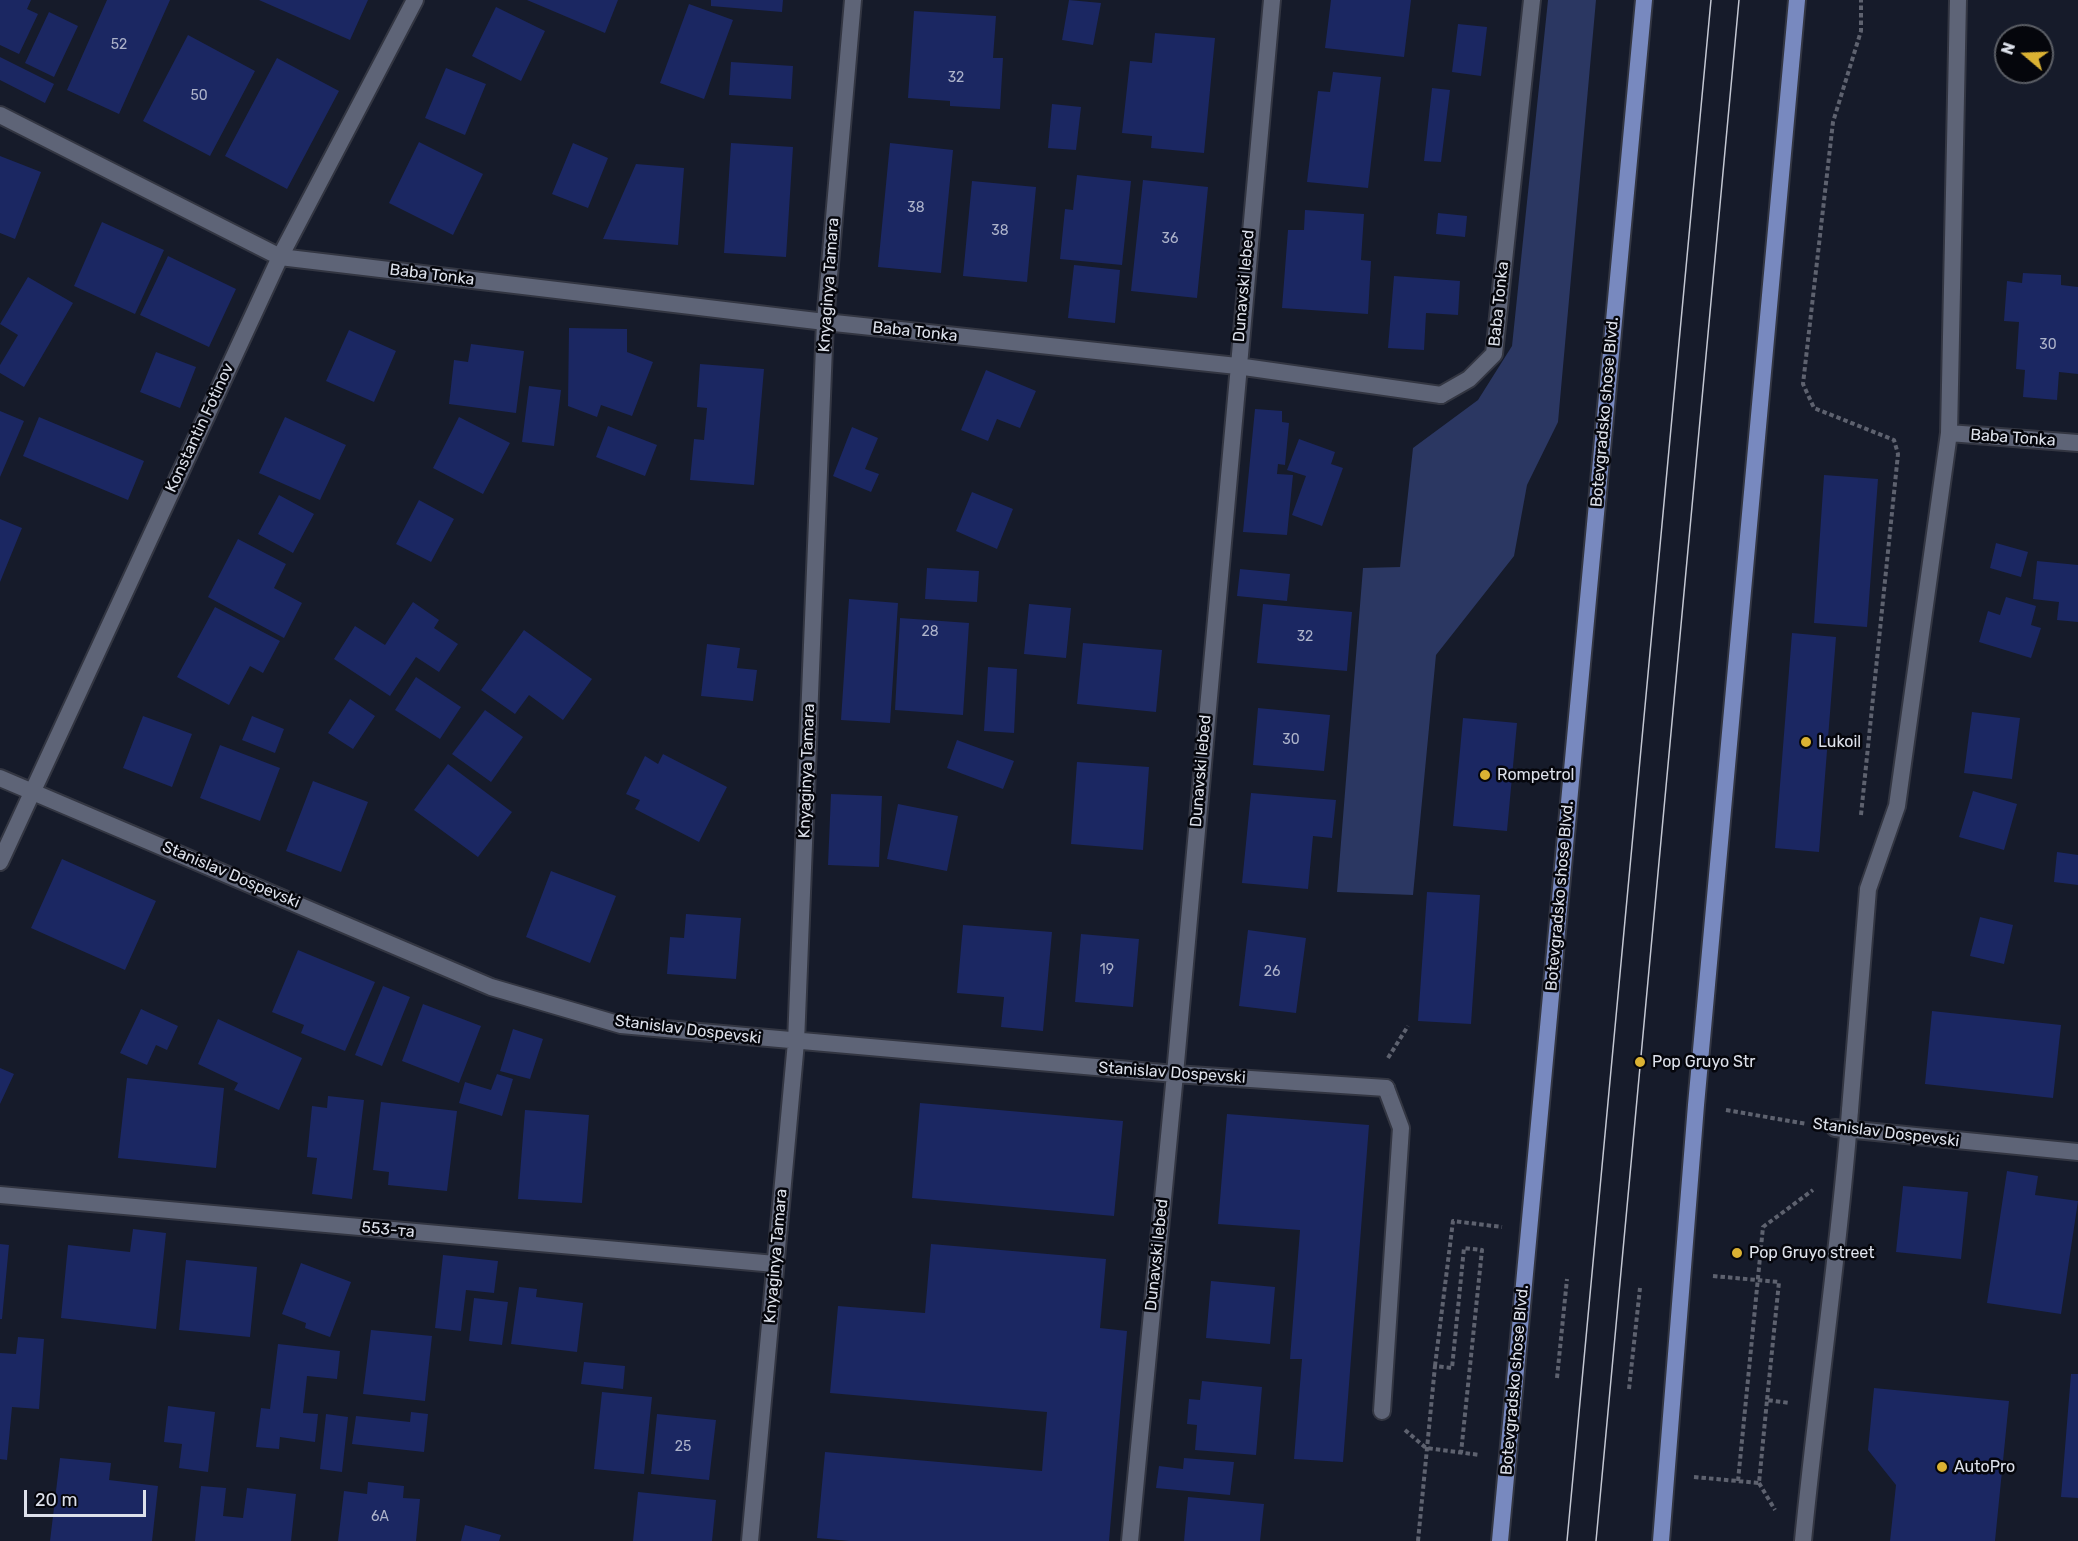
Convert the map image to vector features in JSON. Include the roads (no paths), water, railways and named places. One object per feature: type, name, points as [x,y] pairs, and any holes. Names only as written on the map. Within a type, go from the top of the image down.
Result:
[{"type":"main road","name":"Botevgradsko shose Blvd.","points":[[1500,1541],[1644,0]]},
{"type":"main road","points":[[1661,1541],[1696,1105],[1797,0]]},
{"type":"street","name":"Konstantin Fotinov","points":[[0,862],[280,257],[415,0]]},
{"type":"street","name":"Knyaginya Tamara","points":[[750,1541],[796,1042],[825,322],[853,0]]},
{"type":"street","name":"Dunavski lebed","points":[[1130,1541],[1175,1074],[1237,366],[1272,0]]},
{"type":"street","name":"Baba Tonka","points":[[0,115],[280,257],[825,322],[1237,366],[1441,395],[1468,379],[1494,354],[1532,0]]},
{"type":"street","points":[[1803,1541],[1816,1406],[1828,1332],[1841,1129],[1850,1110],[1868,889],[1897,806],[1948,433],[1958,0]]},
{"type":"street","name":"Baba Tonka","points":[[1948,433],[2078,443]]},
{"type":"street","name":"Stanislav Dospevski","points":[[0,778],[492,987],[621,1025],[1175,1074],[1386,1088],[1401,1128],[1382,1411]]},
{"type":"street","name":"Stanislav Dospevski","points":[[1841,1129],[2078,1152]]},
{"type":"street","name":"553-та","points":[[0,1196],[775,1264]]},
{"type":"tram line","points":[[1567,1541],[1711,0]]},
{"type":"tram line","points":[[1596,1541],[1739,0]]},
{"type":"place","name":"Lukoil","points":[[1806,742]]},
{"type":"place","name":"Rompetrol","points":[[1485,775]]},
{"type":"place","name":"Pop Gruyo Str","points":[[1640,1062]]},
{"type":"place","name":"Pop Gruyo street","points":[[1737,1253]]},
{"type":"place","name":"AutoPro","points":[[1942,1467]]}]
